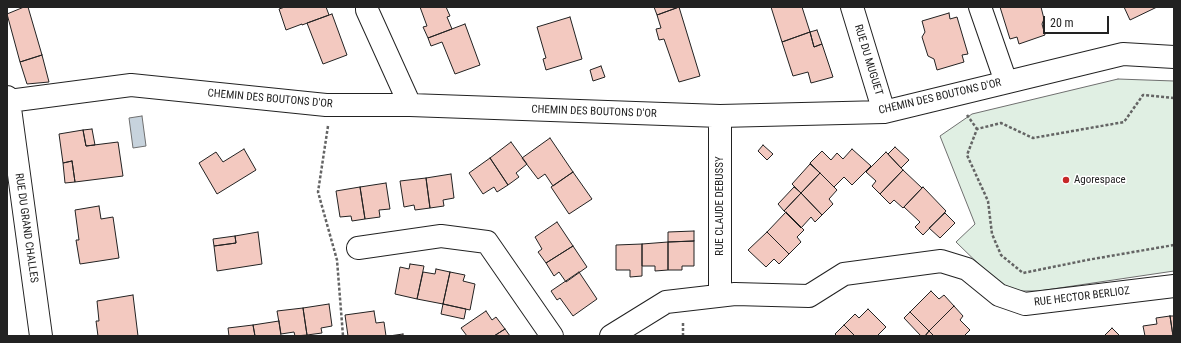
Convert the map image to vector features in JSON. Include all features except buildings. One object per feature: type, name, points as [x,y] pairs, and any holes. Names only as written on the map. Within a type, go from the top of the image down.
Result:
[{"type":"street","points":[[367,7],[410,105]]},
{"type":"street","name":"RUE DU MUGUET","points":[[852,7],[884,112]]},
{"type":"street","points":[[980,7],[1006,82]]},
{"type":"street","name":"CHEMIN DES BOUTONS D'OR","points":[[8,99],[131,85],[331,105],[410,105],[720,116],[884,112],[1123,54],[1174,57]]},
{"type":"street","name":"RUE DU GRAND CHALLES","points":[[8,99],[40,336]]},
{"type":"street","name":"RUE CLAUDE DEBUSSY","points":[[720,116],[720,295]]},
{"type":"street","points":[[358,248],[441,236],[487,242],[552,336]]},
{"type":"street","name":"RUE HECTOR BERLIOZ","points":[[611,336],[666,302],[735,294],[809,296],[844,274],[941,261],[968,269],[999,295],[1025,304],[1174,286]]},
{"type":"path","points":[[1174,98],[1143,95],[1124,122],[1033,138],[1002,123],[977,129],[967,155],[988,201],[992,234],[1001,255],[1023,273],[1174,245]]},
{"type":"path","points":[[331,105],[318,192],[337,260],[343,336]]},
{"type":"green space","name":"Agorespace","points":[[1118,79],[1174,81],[1174,271],[1039,291],[1019,291],[1003,286],[956,242],[975,224],[940,136],[972,114]]},
{"type":"shaded area","points":[[142,116],[146,146],[133,148],[129,118]]},
{"type":"place","name":"Agorespace","points":[[1066,180]]}]
